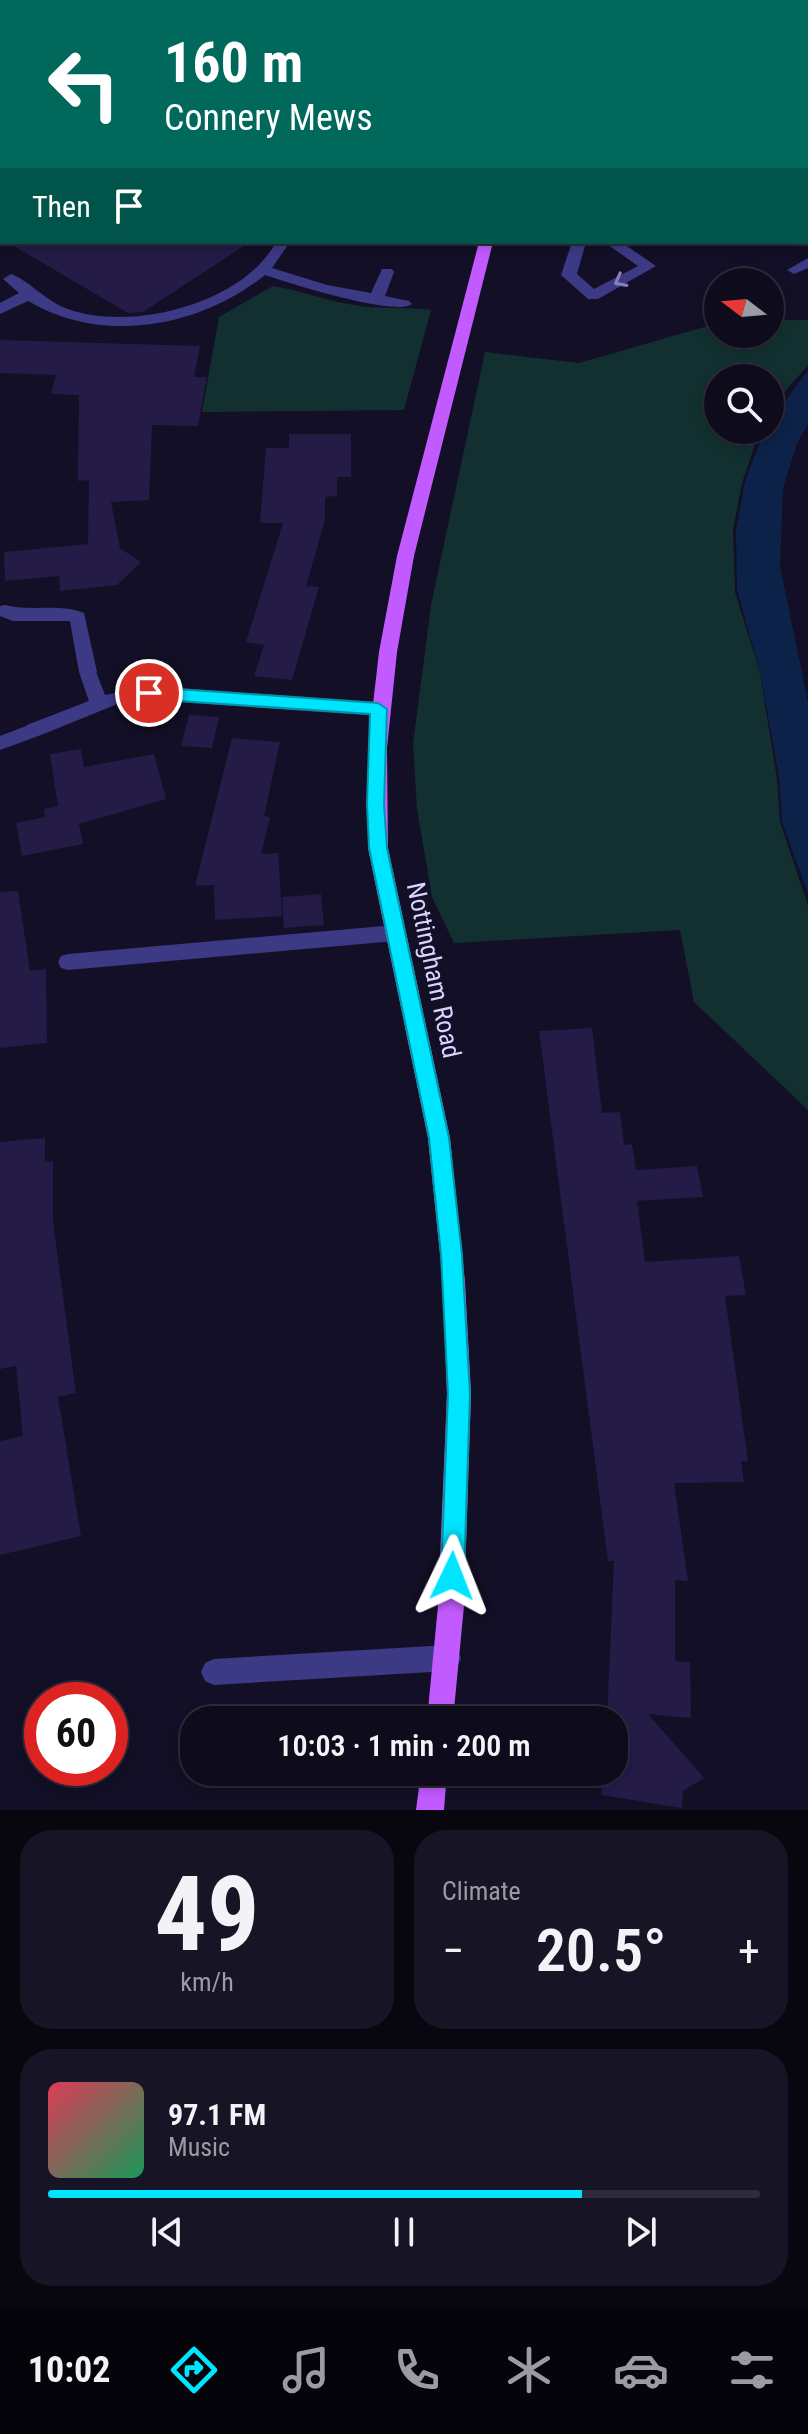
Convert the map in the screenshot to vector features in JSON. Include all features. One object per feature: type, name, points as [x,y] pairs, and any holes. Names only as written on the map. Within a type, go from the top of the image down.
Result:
[{"type":"main road","name":"Nottingham Road","points":[[442,1706],[448,1658],[459,1394],[454,1282],[439,1138],[378,848],[375,804],[378,709],[398,590],[451,366],[485,244]]},
{"type":"main road","points":[[430,1810],[433,1786]]},
{"type":"street","points":[[11,279],[27,295],[46,306],[87,319],[111,322],[164,319],[215,302],[263,270],[277,255],[282,244]]},
{"type":"street","points":[[578,244],[569,275],[593,296],[649,266],[614,244]]},
{"type":"street","points":[[263,270],[324,289],[404,304]]},
{"type":"street","points":[[376,300],[387,272]]},
{"type":"street","points":[[0,309],[27,295]]},
{"type":"street","points":[[5,611],[13,615],[59,613],[78,617],[88,672],[99,704]]},
{"type":"street","points":[[0,743],[129,694],[378,709]]},
{"type":"street","points":[[68,962],[395,933]]},
{"type":"street","points":[[214,1672],[448,1658]]},
{"type":"green space","points":[[273,286],[358,306],[431,310],[404,410],[202,412],[219,317]]},
{"type":"green space","points":[[784,320],[808,320],[808,366],[784,394],[784,364],[704,364],[704,444],[755,444],[742,483],[733,530],[735,592],[760,673],[777,779],[780,822],[808,905],[808,1110],[694,1002],[680,930],[454,943],[432,897],[417,809],[413,744],[431,605],[485,352],[579,363],[704,327],[704,348],[784,348]]},
{"type":"water","points":[[808,370],[808,424],[797,444],[783,488],[780,566],[808,702],[808,894],[782,822],[779,778],[761,676],[737,590],[736,531],[745,481],[759,444],[784,444],[784,403]]},
{"type":"building","points":[[10,244],[247,244],[143,312],[128,313]]},
{"type":"building","points":[[0,340],[200,346],[194,377],[207,377],[198,426],[152,425],[149,500],[111,502],[120,548],[141,562],[117,585],[60,591],[59,576],[5,581],[4,552],[88,544],[89,480],[78,481],[79,395],[51,394],[56,375],[0,373]]},
{"type":"building","points":[[289,434],[351,434],[351,477],[337,477],[337,496],[325,497],[325,520],[306,586],[319,587],[292,680],[254,676],[264,645],[246,642],[283,523],[260,523],[266,448],[289,448]]},
{"type":"building","points":[[189,715],[219,717],[212,748],[181,746]]},
{"type":"building","points":[[232,738],[280,742],[264,816],[270,817],[261,854],[278,853],[282,916],[215,920],[214,885],[195,886]]},
{"type":"building","points":[[81,749],[84,767],[154,754],[166,799],[79,824],[83,844],[22,856],[16,823],[45,817],[44,809],[58,806],[50,754]]},
{"type":"building","points":[[18,891],[30,971],[46,969],[47,1043],[0,1048],[0,892]]},
{"type":"building","points":[[321,894],[324,925],[284,928],[282,897]]},
{"type":"building","points":[[592,1028],[602,1113],[620,1112],[624,1145],[632,1144],[636,1170],[697,1166],[703,1197],[637,1201],[645,1262],[739,1256],[746,1295],[725,1296],[748,1461],[741,1461],[744,1482],[674,1483],[688,1581],[675,1580],[675,1661],[690,1662],[691,1718],[648,1714],[704,1778],[683,1791],[682,1808],[601,1795],[602,1786],[628,1786],[628,1706],[608,1706],[614,1561],[608,1561],[539,1031]]},
{"type":"building","points":[[45,1138],[45,1162],[53,1161],[53,1222],[76,1393],[58,1397],[81,1536],[0,1555],[0,1441],[23,1436],[16,1366],[0,1369],[0,1142]]},
{"type":"route","points":[[149,693],[378,709],[375,804],[378,848],[439,1138],[452,1255],[459,1394],[452,1576]]}]
